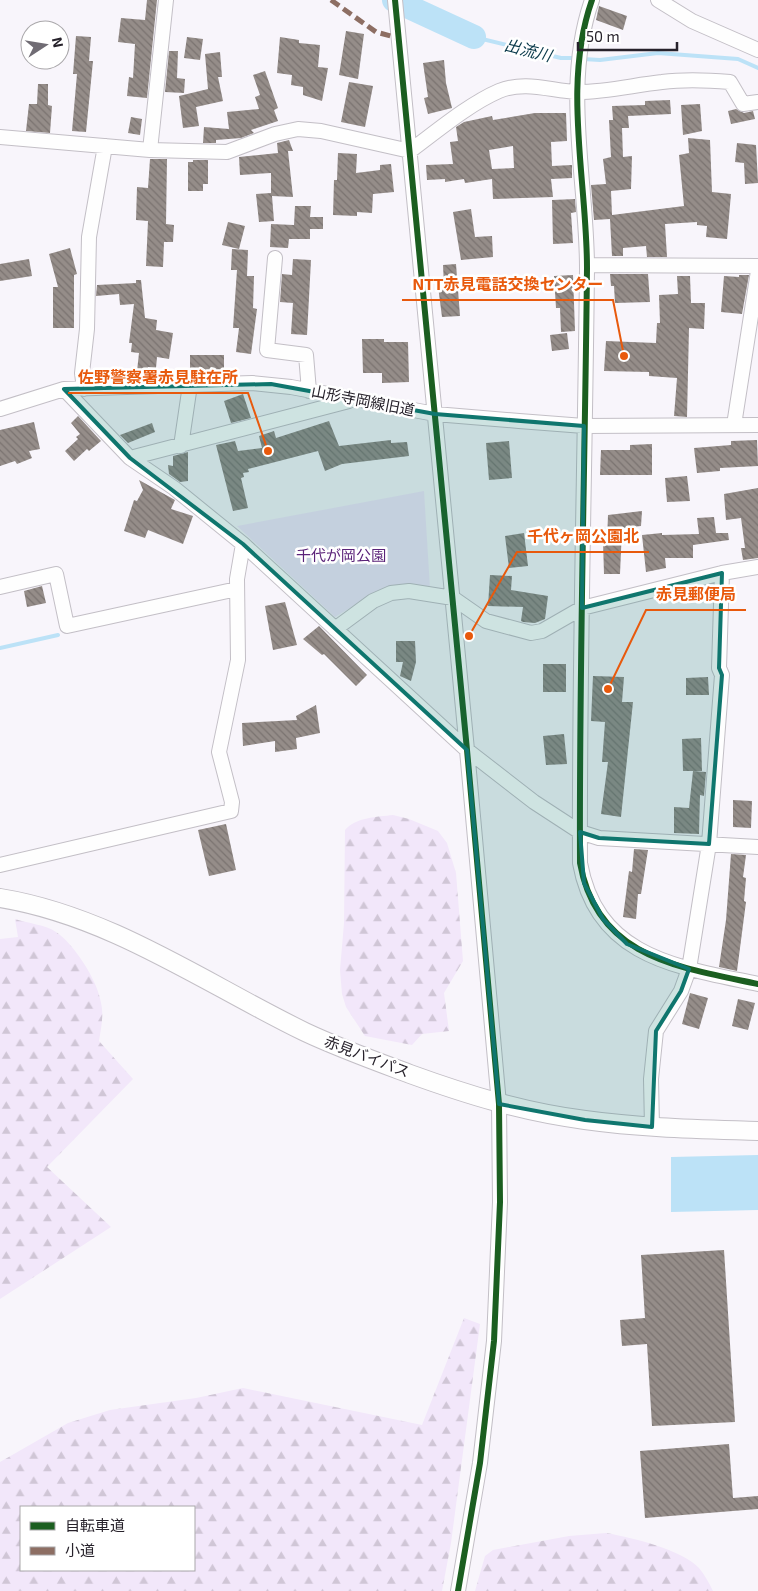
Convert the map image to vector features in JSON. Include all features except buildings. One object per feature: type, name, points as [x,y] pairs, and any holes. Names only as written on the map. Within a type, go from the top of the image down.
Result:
[{"type":"main road","name":"赤見バイパス","points":[[0,898],[52,910],[90,923],[128,939],[307,1033],[371,1060],[498,1104],[585,1120],[652,1127],[758,1130]]},
{"type":"street","points":[[150,150],[166,0]]},
{"type":"street","points":[[394,0],[453,598],[498,1104],[500,1202],[493,1351],[480,1463],[458,1591]]},
{"type":"street","points":[[592,0],[585,22],[577,92],[587,265],[580,863],[584,883],[591,902],[603,919],[627,944],[645,954],[689,970],[758,984]]},
{"type":"street","points":[[658,0],[692,21],[758,50]]},
{"type":"street","points":[[0,137],[150,150],[227,152],[275,134],[298,129],[321,131],[410,151],[485,98],[500,91],[526,85],[577,92],[613,90],[691,79],[730,82],[743,104],[758,102]]},
{"type":"street","points":[[84,389],[82,373],[88,329],[89,237],[105,146]]},
{"type":"street","points":[[275,258],[267,350],[306,355],[309,391]]},
{"type":"street","points":[[587,265],[758,266]]},
{"type":"street","points":[[734,425],[758,270]]},
{"type":"street","name":"山形寺岡線旧道","points":[[0,409],[64,389],[271,384],[434,414],[584,426],[758,425]]},
{"type":"street","points":[[181,446],[190,385]]},
{"type":"street","points":[[64,389],[130,458],[174,488],[243,544],[467,750],[534,802],[580,832],[599,838],[758,847]]},
{"type":"street","points":[[130,458],[352,400]]},
{"type":"street","points":[[0,865],[231,811],[232,802],[219,752],[238,660],[238,588],[243,544]]},
{"type":"street","points":[[335,628],[373,600],[391,593],[409,591],[453,598],[486,620],[531,634],[542,631],[582,608],[722,573],[758,567]]},
{"type":"street","points":[[652,1127],[651,1069],[656,1031],[681,991],[689,970],[709,844],[722,675],[719,668],[722,573]]},
{"type":"street","points":[[0,586],[56,574],[67,626],[238,588]]},
{"type":"highlighted area","points":[[271,384],[435,414],[584,426],[582,608],[722,573],[719,668],[722,675],[709,844],[599,838],[580,832],[584,883],[603,919],[627,944],[689,969],[681,991],[656,1031],[652,1127],[585,1120],[499,1104],[467,750],[243,544],[130,458],[64,389]]},
{"type":"green space","name":"千代が岡公園","points":[[424,491],[430,588],[373,594],[335,617],[237,526]]},
{"type":"green space","points":[[393,815],[409,819],[438,831],[447,843],[456,873],[463,961],[444,993],[449,1031],[422,1034],[412,1045],[365,1036],[346,1007],[342,994],[340,970],[344,923],[345,830],[361,820]]},
{"type":"green space","points":[[15,919],[56,932],[77,954],[90,974],[99,994],[102,1022],[99,1041],[133,1079],[47,1167],[111,1227],[0,1299],[0,939],[18,937]]},
{"type":"green space","points":[[464,1318],[480,1324],[451,1543],[442,1591],[0,1591],[0,1462],[68,1423],[110,1410],[196,1398],[243,1388],[422,1425]]},
{"type":"green space","points":[[606,1533],[642,1541],[669,1550],[691,1561],[705,1576],[713,1591],[475,1591],[485,1556],[493,1550],[569,1536]]},
{"type":"water","points":[[758,1155],[758,1210],[671,1212],[671,1157]]},
{"type":"waterway","name":"出流川","points":[[394,0],[474,37]]},
{"type":"waterway","name":"出流川","points":[[474,37],[561,58],[576,58]]},
{"type":"waterway","name":"出流川","points":[[583,59],[600,60],[658,53],[738,59],[758,68]]},
{"type":"waterway","points":[[0,648],[58,635]]},
{"type":"marked path","points":[[331,0],[376,32],[398,38]]},
{"type":"cycle path","points":[[395,0],[499,1104],[500,1202],[494,1341],[480,1463],[458,1591]]},
{"type":"cycle path","points":[[592,0],[583,32],[577,99],[587,268],[581,640],[580,863],[589,895],[604,920],[623,939],[645,953],[671,963],[758,984]]},
{"type":"place","name":"NTT赤見電話交換センター","points":[[624,356]]},
{"type":"place","name":"佐野警察署赤見駐在所","points":[[268,451]]},
{"type":"place","name":"千代ヶ岡公園北","points":[[469,636]]},
{"type":"place","name":"赤見郵便局","points":[[608,689]]}]
